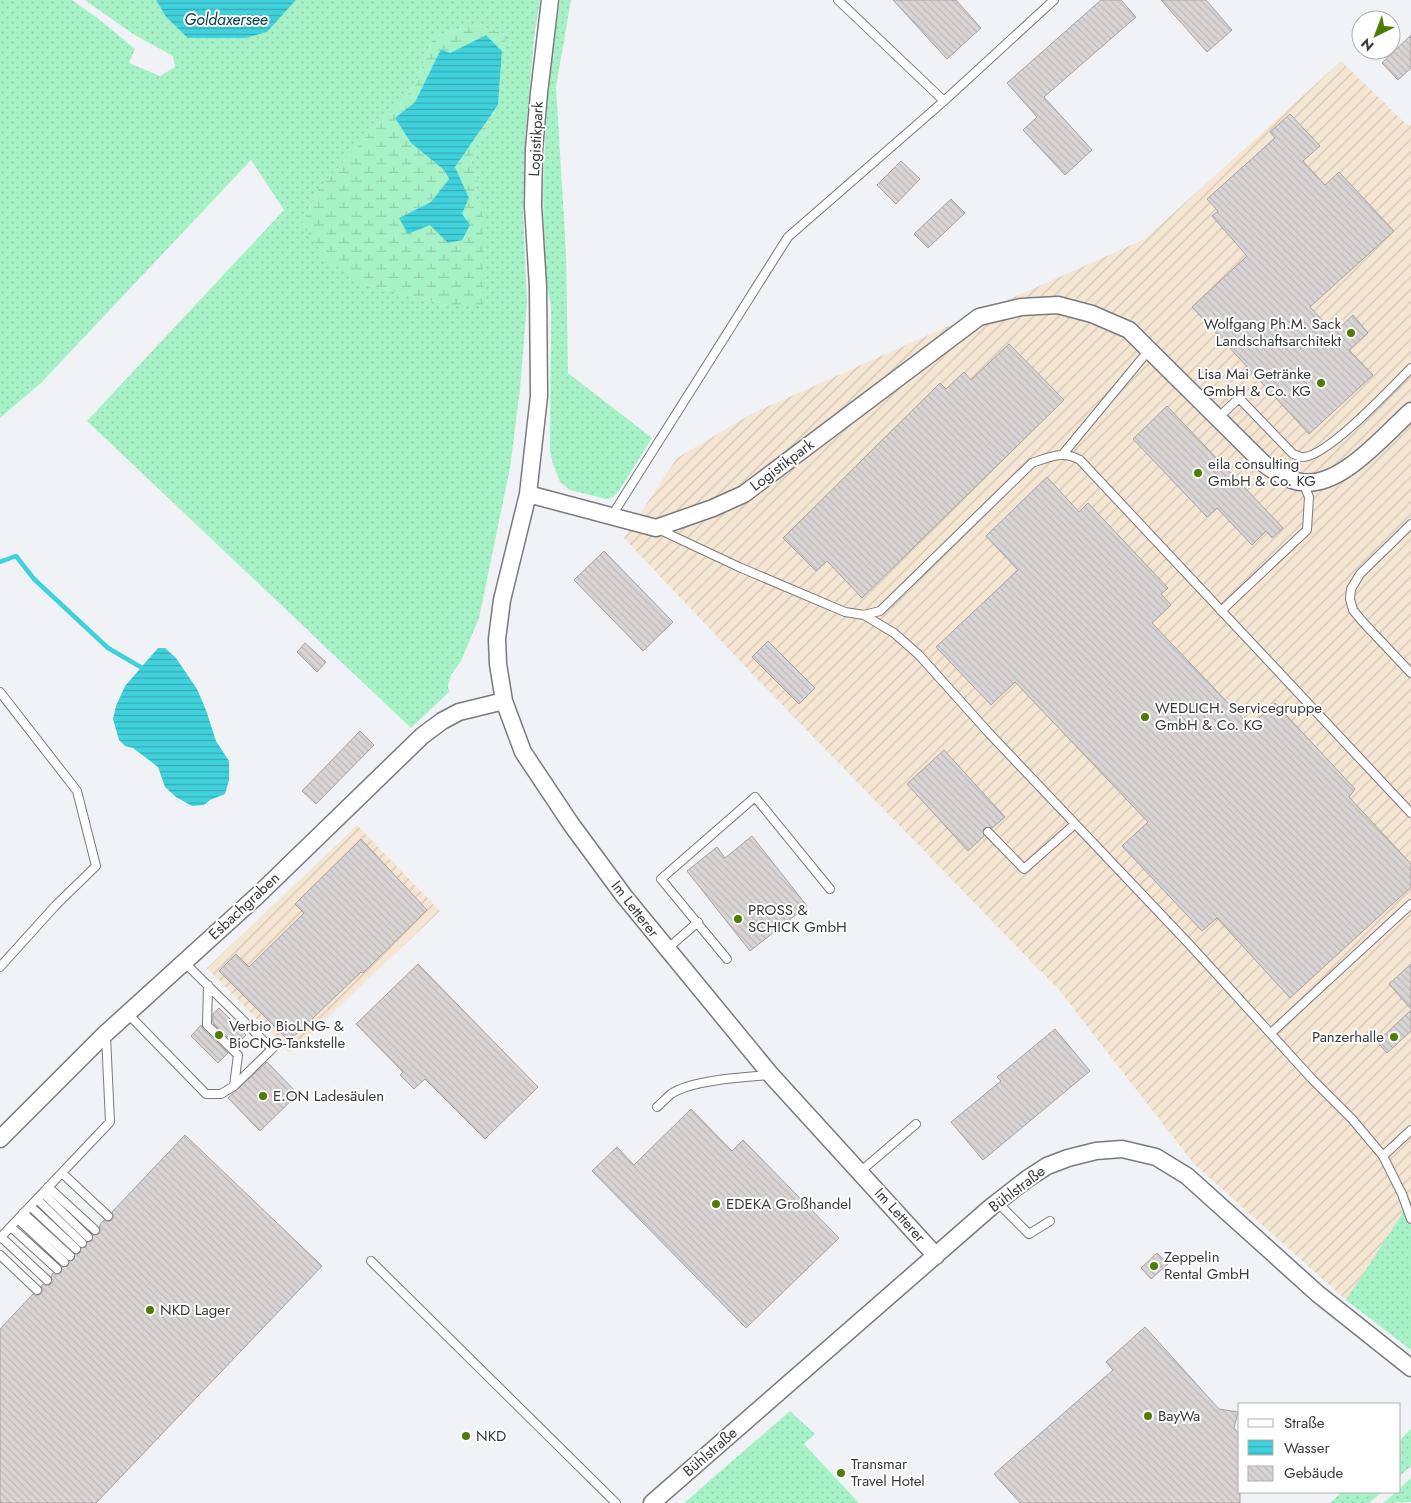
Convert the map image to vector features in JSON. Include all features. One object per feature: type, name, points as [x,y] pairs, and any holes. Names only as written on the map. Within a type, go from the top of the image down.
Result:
[{"type":"street","name":"Logistikpark","points":[[528,494],[539,396],[538,287],[533,206],[534,149],[550,0]]},
{"type":"street","name":"Logistikpark","points":[[656,528],[692,516],[744,494],[979,317],[1021,307],[1058,305],[1092,314],[1129,330],[1267,466],[1290,480],[1302,483],[1325,480],[1341,472],[1360,458],[1411,410]]},
{"type":"street","points":[[528,494],[656,528]]},
{"type":"street","name":"Im Letterer","points":[[528,494],[502,600],[497,639],[498,664],[504,701],[523,752],[598,860],[667,949],[771,1075],[861,1171],[936,1256]]},
{"type":"street","name":"Esbachgraben","points":[[0,1138],[106,1034],[257,896],[422,736],[442,721],[459,712],[504,701]]},
{"type":"street","name":"Bühlstraße","points":[[652,1503],[997,1202],[1046,1166],[1096,1151],[1122,1149],[1156,1157],[1187,1176],[1318,1294],[1411,1368]]},
{"type":"lane","points":[[838,0],[944,101]]},
{"type":"lane","points":[[611,517],[788,237],[944,101],[1054,0]]},
{"type":"lane","points":[[1063,454],[1149,350]]},
{"type":"lane","points":[[1218,418],[1239,398],[1293,454],[1303,458],[1316,454],[1335,440],[1370,409],[1411,368]]},
{"type":"lane","points":[[864,615],[880,611],[1032,463],[1063,454],[1072,456],[1080,460],[1411,813]]},
{"type":"lane","points":[[1221,611],[1306,530],[1309,497],[1302,483]]},
{"type":"lane","points":[[1411,524],[1360,574],[1351,589],[1350,599],[1353,610],[1362,621],[1411,673]]},
{"type":"lane","points":[[656,528],[739,567],[792,588],[819,602],[845,612],[864,615],[894,633],[919,655],[988,732],[1190,945],[1312,1079],[1352,1119],[1383,1156],[1402,1194],[1411,1219]]},
{"type":"lane","points":[[0,692],[77,792],[96,866],[56,905],[0,967]]},
{"type":"lane","points":[[727,959],[698,922],[660,879],[755,797],[830,889]]},
{"type":"lane","points":[[988,832],[1024,869],[1075,824]]},
{"type":"lane","points":[[1271,1033],[1411,904]]},
{"type":"lane","points":[[667,949],[698,922]]},
{"type":"lane","points":[[128,1014],[206,1094],[222,1094],[234,1086],[272,1049],[184,962]]},
{"type":"lane","points":[[208,985],[208,1025],[238,1055],[234,1086]]},
{"type":"lane","points":[[47,1280],[0,1237],[110,1122],[106,1034]]},
{"type":"lane","points":[[657,1107],[672,1093],[699,1084],[771,1075]]},
{"type":"lane","points":[[861,1171],[916,1124]]},
{"type":"lane","points":[[1383,1156],[1411,1130]]},
{"type":"lane","points":[[62,1173],[108,1216]]},
{"type":"lane","points":[[43,1193],[95,1230]]},
{"type":"lane","points":[[43,1193],[88,1236]]},
{"type":"lane","points":[[43,1193],[82,1243]]},
{"type":"lane","points":[[997,1202],[1029,1234],[1050,1221]]},
{"type":"lane","points":[[30,1206],[76,1249]]},
{"type":"lane","points":[[20,1216],[70,1256]]},
{"type":"lane","points":[[20,1216],[64,1262]]},
{"type":"lane","points":[[10,1227],[57,1269]]},
{"type":"lane","points":[[0,1255],[37,1290]]},
{"type":"lane","points":[[371,1261],[616,1503]]},
{"type":"shaded area","points":[[1341,61],[1408,126],[1411,124],[1411,1200],[1346,1300],[1194,1164],[1059,990],[758,680],[624,538],[677,458],[753,413],[1145,239]]},
{"type":"shaded area","points":[[357,825],[440,911],[290,1053],[207,968]]},
{"type":"green space","points":[[0,0],[72,0],[135,49],[129,63],[160,76],[175,67],[173,56],[133,34],[85,0],[156,0],[166,17],[189,38],[246,38],[267,32],[296,0],[540,0],[534,38],[525,142],[523,212],[527,302],[520,389],[510,468],[479,618],[461,661],[451,675],[448,686],[449,692],[411,728],[87,421],[284,210],[251,160],[41,383],[0,418]],"holes":[[[476,25],[508,35],[502,51],[498,105],[471,162],[478,181],[472,200],[483,212],[483,305],[448,305],[364,284],[302,224],[318,190],[374,128],[392,113],[416,84],[433,37]]]},
{"type":"green space","points":[[560,0],[571,0],[556,87],[566,252],[568,373],[652,438],[618,492],[613,497],[606,499],[570,490],[560,482],[550,451],[551,306],[545,258],[543,200],[549,86]]},
{"type":"green space","points":[[476,25],[508,35],[502,51],[486,35],[450,53],[441,49],[415,102],[395,118],[411,143],[444,170],[449,179],[431,202],[399,218],[430,225],[462,214],[469,198],[455,167],[498,105],[471,162],[478,181],[472,200],[483,212],[483,305],[448,305],[364,284],[327,260],[302,224],[318,190],[374,128],[392,113],[416,84],[433,37]]},
{"type":"green space","points":[[1411,1200],[1411,1350],[1346,1300]]},
{"type":"green space","points":[[790,1411],[815,1434],[804,1444],[859,1503],[684,1503]]},
{"type":"green space","points":[[1411,1429],[1411,1466],[1401,1475],[1401,1439]]},
{"type":"green space","points":[[1411,1478],[1411,1502],[1383,1503],[1395,1493],[1401,1493],[1401,1487]]},
{"type":"green space","points":[[1341,1493],[1381,1493],[1369,1503],[1330,1503]]},
{"type":"water","name":"Goldaxersee","points":[[156,0],[296,0],[267,32],[246,38],[188,38],[166,17]]},
{"type":"water","points":[[486,35],[502,51],[498,105],[455,167],[469,198],[462,214],[470,225],[462,240],[448,243],[430,225],[408,234],[399,218],[431,202],[449,179],[444,170],[411,143],[395,118],[415,102],[441,49],[450,53]]},
{"type":"water","points":[[158,648],[165,648],[176,658],[197,689],[216,741],[229,761],[229,780],[225,794],[210,800],[204,805],[192,806],[176,797],[165,787],[158,767],[133,748],[125,746],[119,740],[113,719],[116,706],[125,686]]},
{"type":"building","points":[[893,0],[956,0],[981,28],[947,59]]},
{"type":"building","points":[[1101,0],[1121,0],[1136,17],[1044,97],[1092,150],[1065,175],[1023,130],[1037,117],[1007,83]]},
{"type":"building","points":[[1161,0],[1206,0],[1232,30],[1207,52]]},
{"type":"building","points":[[1411,35],[1411,68],[1398,80],[1382,63],[1385,60],[1401,60],[1401,45]]},
{"type":"building","points":[[1290,114],[1320,146],[1303,161],[1325,185],[1339,172],[1394,231],[1310,307],[1327,325],[1336,331],[1353,315],[1368,333],[1349,350],[1373,375],[1309,434],[1192,307],[1247,256],[1212,216],[1218,211],[1207,199],[1275,138],[1270,132]]},
{"type":"building","points":[[901,161],[920,179],[896,204],[877,185]]},
{"type":"building","points":[[951,199],[965,213],[928,248],[914,234]]},
{"type":"building","points":[[1009,344],[1064,400],[862,598],[827,561],[816,571],[783,538],[940,383],[946,389],[964,372],[971,380]]},
{"type":"building","name":"eila consulting GmbH & Co. KG","points":[[1167,406],[1283,528],[1272,538],[1266,531],[1252,545],[1217,508],[1207,517],[1133,439]]},
{"type":"building","points":[[1047,477],[1079,512],[1088,503],[1168,588],[1161,594],[1171,605],[1152,623],[1250,726],[1275,703],[1355,789],[1349,797],[1411,864],[1411,887],[1290,998],[1217,918],[1202,931],[1122,846],[1148,822],[1015,682],[991,705],[936,647],[1018,570],[986,536]]},
{"type":"building","points":[[604,551],[673,622],[643,651],[574,580]]},
{"type":"building","points":[[768,641],[815,688],[799,704],[752,657]]},
{"type":"building","points":[[305,643],[326,662],[317,672],[297,652]]},
{"type":"building","points":[[360,731],[374,745],[316,804],[302,791]]},
{"type":"building","points":[[944,750],[1005,817],[992,828],[984,828],[984,836],[968,851],[907,784]]},
{"type":"building","points":[[752,836],[807,906],[750,951],[687,871],[717,847],[725,858]]},
{"type":"building","points":[[361,839],[427,910],[363,973],[361,972],[289,1041],[219,971],[236,954],[249,967],[304,913],[295,904]]},
{"type":"building","points":[[418,964],[538,1087],[485,1139],[425,1079],[414,1089],[400,1075],[403,1072],[356,1024]]},
{"type":"building","name":"Panzerhalle","points":[[1411,964],[1411,1009],[1389,984]]},
{"type":"building","points":[[219,1008],[246,1035],[236,1045],[213,1023],[213,1014]]},
{"type":"building","name":"Panzerhalle","points":[[1411,1010],[1411,1031],[1387,1053],[1377,1042]]},
{"type":"building","points":[[201,1025],[228,1053],[218,1063],[191,1036]]},
{"type":"building","points":[[1055,1029],[1090,1071],[983,1160],[951,1122],[1001,1081],[997,1077]]},
{"type":"building","name":"E.ON Ladesäulen","points":[[267,1062],[298,1094],[260,1131],[228,1098]]},
{"type":"building","name":"EDEKA Großhandel","points":[[691,1109],[732,1151],[743,1140],[839,1238],[746,1328],[592,1171],[617,1147],[634,1165]]},
{"type":"building","name":"NKD Lager","points":[[185,1135],[322,1266],[96,1503],[0,1503],[0,1329],[33,1294],[36,1296],[41,1294],[43,1291],[41,1286],[43,1284],[46,1286],[51,1284],[53,1273],[56,1275],[61,1273],[62,1267],[68,1266],[75,1255],[80,1253],[81,1248],[86,1247],[87,1242],[92,1241],[93,1235],[99,1234],[101,1231],[99,1226],[104,1220],[107,1222],[112,1220],[114,1217],[112,1212]]},
{"type":"building","name":"Zeppelin Rental GmbH","points":[[1157,1253],[1168,1264],[1151,1279],[1141,1268]]},
{"type":"building","name":"BayWa","points":[[1145,1327],[1219,1409],[1238,1412],[1234,1428],[1238,1433],[1238,1493],[1240,1493],[1240,1503],[1020,1503],[994,1474],[1113,1370],[1106,1362]]},
{"type":"waterway","points":[[0,562],[16,556],[34,579],[108,648],[144,669]]},
{"type":"place","name":"Wolfgang Ph.M. Sack Landschaftsarchitekt","points":[[1351,333]]},
{"type":"place","name":"Lisa Mai Getränke GmbH & Co. KG","points":[[1321,383]]},
{"type":"place","name":"eila consulting GmbH & Co. KG","points":[[1198,473]]},
{"type":"place","name":"WEDLICH. Servicegruppe GmbH & Co. KG","points":[[1145,717]]},
{"type":"place","name":"PROSS & SCHICK GmbH","points":[[738,919]]},
{"type":"place","name":"Verbio BioLNG- & BioCNG-Tankstelle","points":[[219,1035]]},
{"type":"place","name":"Panzerhalle","points":[[1394,1037]]},
{"type":"place","name":"E.ON Ladesäulen","points":[[263,1096]]},
{"type":"place","name":"EDEKA Großhandel","points":[[716,1204]]},
{"type":"place","name":"Zeppelin Rental GmbH","points":[[1154,1266]]},
{"type":"place","name":"NKD Lager","points":[[150,1310]]},
{"type":"place","name":"BayWa","points":[[1148,1416]]},
{"type":"place","name":"NKD","points":[[466,1436]]},
{"type":"place","name":"Transmar Travel Hotel","points":[[841,1473]]}]
